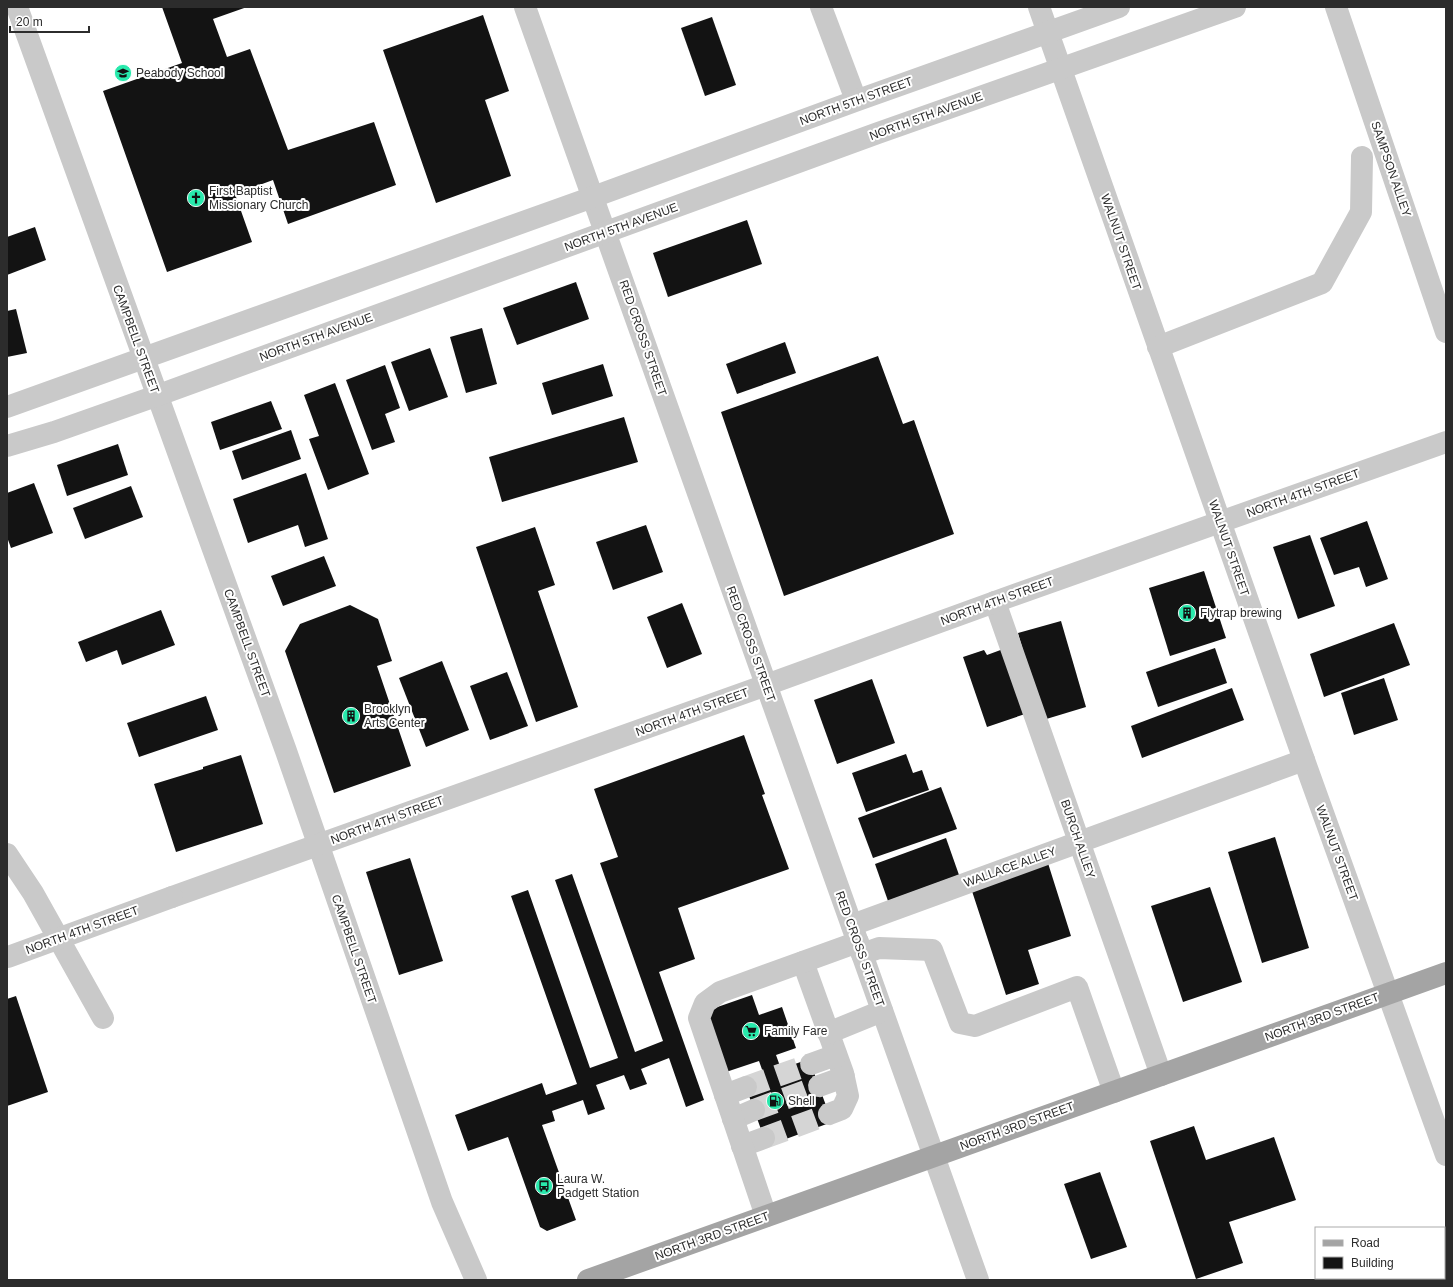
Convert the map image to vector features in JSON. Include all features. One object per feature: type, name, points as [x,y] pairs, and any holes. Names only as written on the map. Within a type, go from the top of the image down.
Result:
[{"type":"main road","name":"NORTH 3RD STREET","points":[[588,1280],[1446,973]]},
{"type":"street","name":"CAMPBELL STREET","points":[[17,7],[156,396],[286,751],[442,1202],[476,1280]]},
{"type":"street","name":"RED CROSS STREET","points":[[525,7],[978,1280]]},
{"type":"street","points":[[821,7],[856,100]]},
{"type":"street","name":"WALNUT STREET","points":[[1039,7],[1304,760],[1446,1155]]},
{"type":"street","name":"NORTH 5TH STREET","points":[[593,197],[856,100],[1120,7]]},
{"type":"street","name":"NORTH 5TH AVENUE","points":[[7,446],[54,432],[156,396],[878,133],[1235,7]]},
{"type":"street","name":"SAMPSON ALLEY","points":[[1336,7],[1446,332]]},
{"type":"street","points":[[1158,347],[1322,282],[1361,212],[1362,157]]},
{"type":"street","points":[[7,406],[593,197]]},
{"type":"street","name":"NORTH 4TH STREET","points":[[8,957],[994,602],[1446,442]]},
{"type":"street","name":"BURCH ALLEY","points":[[994,602],[1161,1075]]},
{"type":"street","name":"WALLACE ALLEY","points":[[857,940],[1079,842],[1304,760]]},
{"type":"street","points":[[7,854],[33,893],[102,1018]]},
{"type":"street","points":[[766,1216],[699,1018],[705,1003],[720,992],[803,962],[857,940],[879,948],[932,950],[960,1023],[975,1026],[1077,987],[1114,1092]]},
{"type":"street","points":[[803,962],[844,1077],[848,1096],[842,1109],[829,1114]]},
{"type":"street","points":[[828,1032],[882,1011]]},
{"type":"street","points":[[811,1064],[836,1055]]},
{"type":"street","points":[[819,1086],[844,1077]]},
{"type":"street","points":[[725,1095],[746,1087]]},
{"type":"street","points":[[733,1119],[754,1110]]},
{"type":"street","points":[[742,1146],[764,1138]]},
{"type":"building","points":[[162,7],[247,7],[213,19],[227,57],[250,49],[288,150],[374,122],[396,185],[288,224],[273,180],[235,194],[252,242],[167,272],[103,91],[182,63]]},
{"type":"building","points":[[483,15],[509,91],[485,100],[511,176],[436,203],[383,50]]},
{"type":"building","points":[[712,17],[736,85],[705,96],[681,28]]},
{"type":"building","points":[[747,220],[762,264],[668,297],[653,253]]},
{"type":"building","points":[[35,227],[46,260],[7,275],[7,237]]},
{"type":"building","points":[[576,282],[589,319],[517,345],[503,308]]},
{"type":"building","points":[[16,309],[27,353],[7,357],[7,311]]},
{"type":"building","points":[[482,328],[497,384],[466,393],[450,337]]},
{"type":"building","points":[[785,342],[796,373],[737,394],[726,364]]},
{"type":"building","points":[[430,348],[448,397],[409,411],[391,362]]},
{"type":"building","points":[[878,356],[903,424],[914,420],[954,534],[784,596],[721,412]]},
{"type":"building","points":[[603,364],[613,396],[552,415],[542,383]]},
{"type":"building","points":[[385,365],[400,408],[385,414],[395,442],[372,450],[346,380]]},
{"type":"building","points":[[335,383],[369,474],[328,490],[309,439],[319,436],[304,395]]},
{"type":"building","points":[[271,401],[282,429],[220,450],[211,422]]},
{"type":"building","points":[[624,417],[638,462],[502,502],[489,457]]},
{"type":"building","points":[[291,430],[301,459],[242,480],[232,451]]},
{"type":"building","points":[[118,444],[128,475],[67,496],[57,465]]},
{"type":"building","points":[[306,473],[328,539],[305,547],[298,525],[248,543],[233,499]]},
{"type":"building","points":[[34,483],[53,533],[11,548],[7,537],[7,493]]},
{"type":"building","points":[[131,486],[143,517],[85,539],[73,508]]},
{"type":"building","points":[[1367,521],[1388,579],[1366,587],[1359,567],[1334,575],[1320,538]]},
{"type":"building","points":[[646,525],[663,572],[613,590],[596,542]]},
{"type":"building","points":[[535,527],[555,585],[538,591],[578,707],[536,722],[476,547]]},
{"type":"building","points":[[1310,535],[1335,606],[1298,619],[1273,547]]},
{"type":"building","points":[[324,556],[336,586],[283,606],[271,576]]},
{"type":"building","name":"Flytrap brewing","points":[[1204,571],[1226,638],[1170,656],[1149,588]]},
{"type":"building","points":[[682,603],[702,654],[667,668],[647,617]]},
{"type":"building","name":"Brooklyn Arts Center","points":[[350,605],[378,619],[392,661],[377,666],[411,766],[334,793],[285,651],[300,624]]},
{"type":"building","points":[[161,610],[175,645],[122,665],[117,650],[86,662],[78,642]]},
{"type":"building","points":[[1061,621],[1086,707],[1043,720],[1018,633]]},
{"type":"building","points":[[1394,623],[1410,665],[1324,697],[1310,654]]},
{"type":"building","points":[[1006,648],[1028,713],[987,727],[963,657],[984,650],[987,655]]},
{"type":"building","points":[[1215,648],[1227,683],[1158,707],[1146,672]]},
{"type":"building","points":[[442,661],[469,730],[426,747],[399,678]]},
{"type":"building","points":[[507,672],[528,726],[490,740],[470,686]]},
{"type":"building","points":[[1384,678],[1398,720],[1354,735],[1341,693]]},
{"type":"building","points":[[872,679],[895,743],[837,764],[814,700]]},
{"type":"building","points":[[1232,688],[1244,720],[1142,758],[1131,726]]},
{"type":"building","points":[[206,696],[218,730],[139,757],[127,723]]},
{"type":"building","points":[[744,735],[765,794],[762,795],[789,869],[678,908],[695,959],[659,972],[704,1100],[686,1107],[669,1058],[641,1069],[647,1084],[630,1090],[624,1075],[596,1085],[605,1109],[588,1115],[583,1100],[552,1111],[555,1121],[542,1125],[576,1220],[547,1231],[540,1227],[508,1137],[468,1151],[455,1115],[542,1083],[546,1095],[577,1084],[511,896],[528,890],[590,1068],[618,1058],[555,880],[572,874],[635,1052],[663,1041],[600,863],[618,857],[594,789]]},
{"type":"building","points":[[906,754],[913,773],[922,770],[929,790],[866,812],[852,773]]},
{"type":"building","points":[[241,755],[263,824],[176,852],[154,784],[203,769],[203,767]]},
{"type":"building","points":[[941,787],[957,829],[873,858],[858,818]]},
{"type":"building","points":[[1275,837],[1309,948],[1262,963],[1228,852]]},
{"type":"building","points":[[946,838],[959,875],[888,901],[875,864]]},
{"type":"building","points":[[410,858],[443,961],[399,975],[366,872]]},
{"type":"building","points":[[1047,860],[1071,936],[1028,950],[1039,984],[1006,995],[970,885]]},
{"type":"building","points":[[1210,887],[1242,982],[1183,1002],[1151,906]]},
{"type":"building","points":[[752,995],[759,1015],[782,1007],[796,1048],[776,1055],[781,1069],[809,1059],[832,1122],[767,1146],[744,1082],[764,1075],[759,1061],[726,1072],[706,1011]]},
{"type":"building","points":[[16,996],[48,1092],[7,1106],[7,999]]},
{"type":"building","points":[[1194,1126],[1206,1160],[1274,1137],[1296,1200],[1229,1222],[1243,1263],[1196,1279],[1150,1141]]},
{"type":"building","points":[[1100,1172],[1127,1247],[1091,1259],[1064,1184]]},
{"type":"tunnel","points":[[746,1087],[811,1064]]},
{"type":"tunnel","points":[[754,1110],[819,1086]]},
{"type":"tunnel","points":[[764,1138],[829,1114]]},
{"type":"place","name":"Peabody School","points":[[123,73]]},
{"type":"place","name":"First Baptist Missionary Church","points":[[196,198]]},
{"type":"place","name":"Flytrap brewing","points":[[1187,613]]},
{"type":"place","name":"Brooklyn Arts Center","points":[[351,716]]},
{"type":"place","name":"Family Fare","points":[[751,1031]]},
{"type":"place","name":"Shell","points":[[775,1101]]},
{"type":"place","name":"Laura W. Padgett Station","points":[[544,1186]]}]
